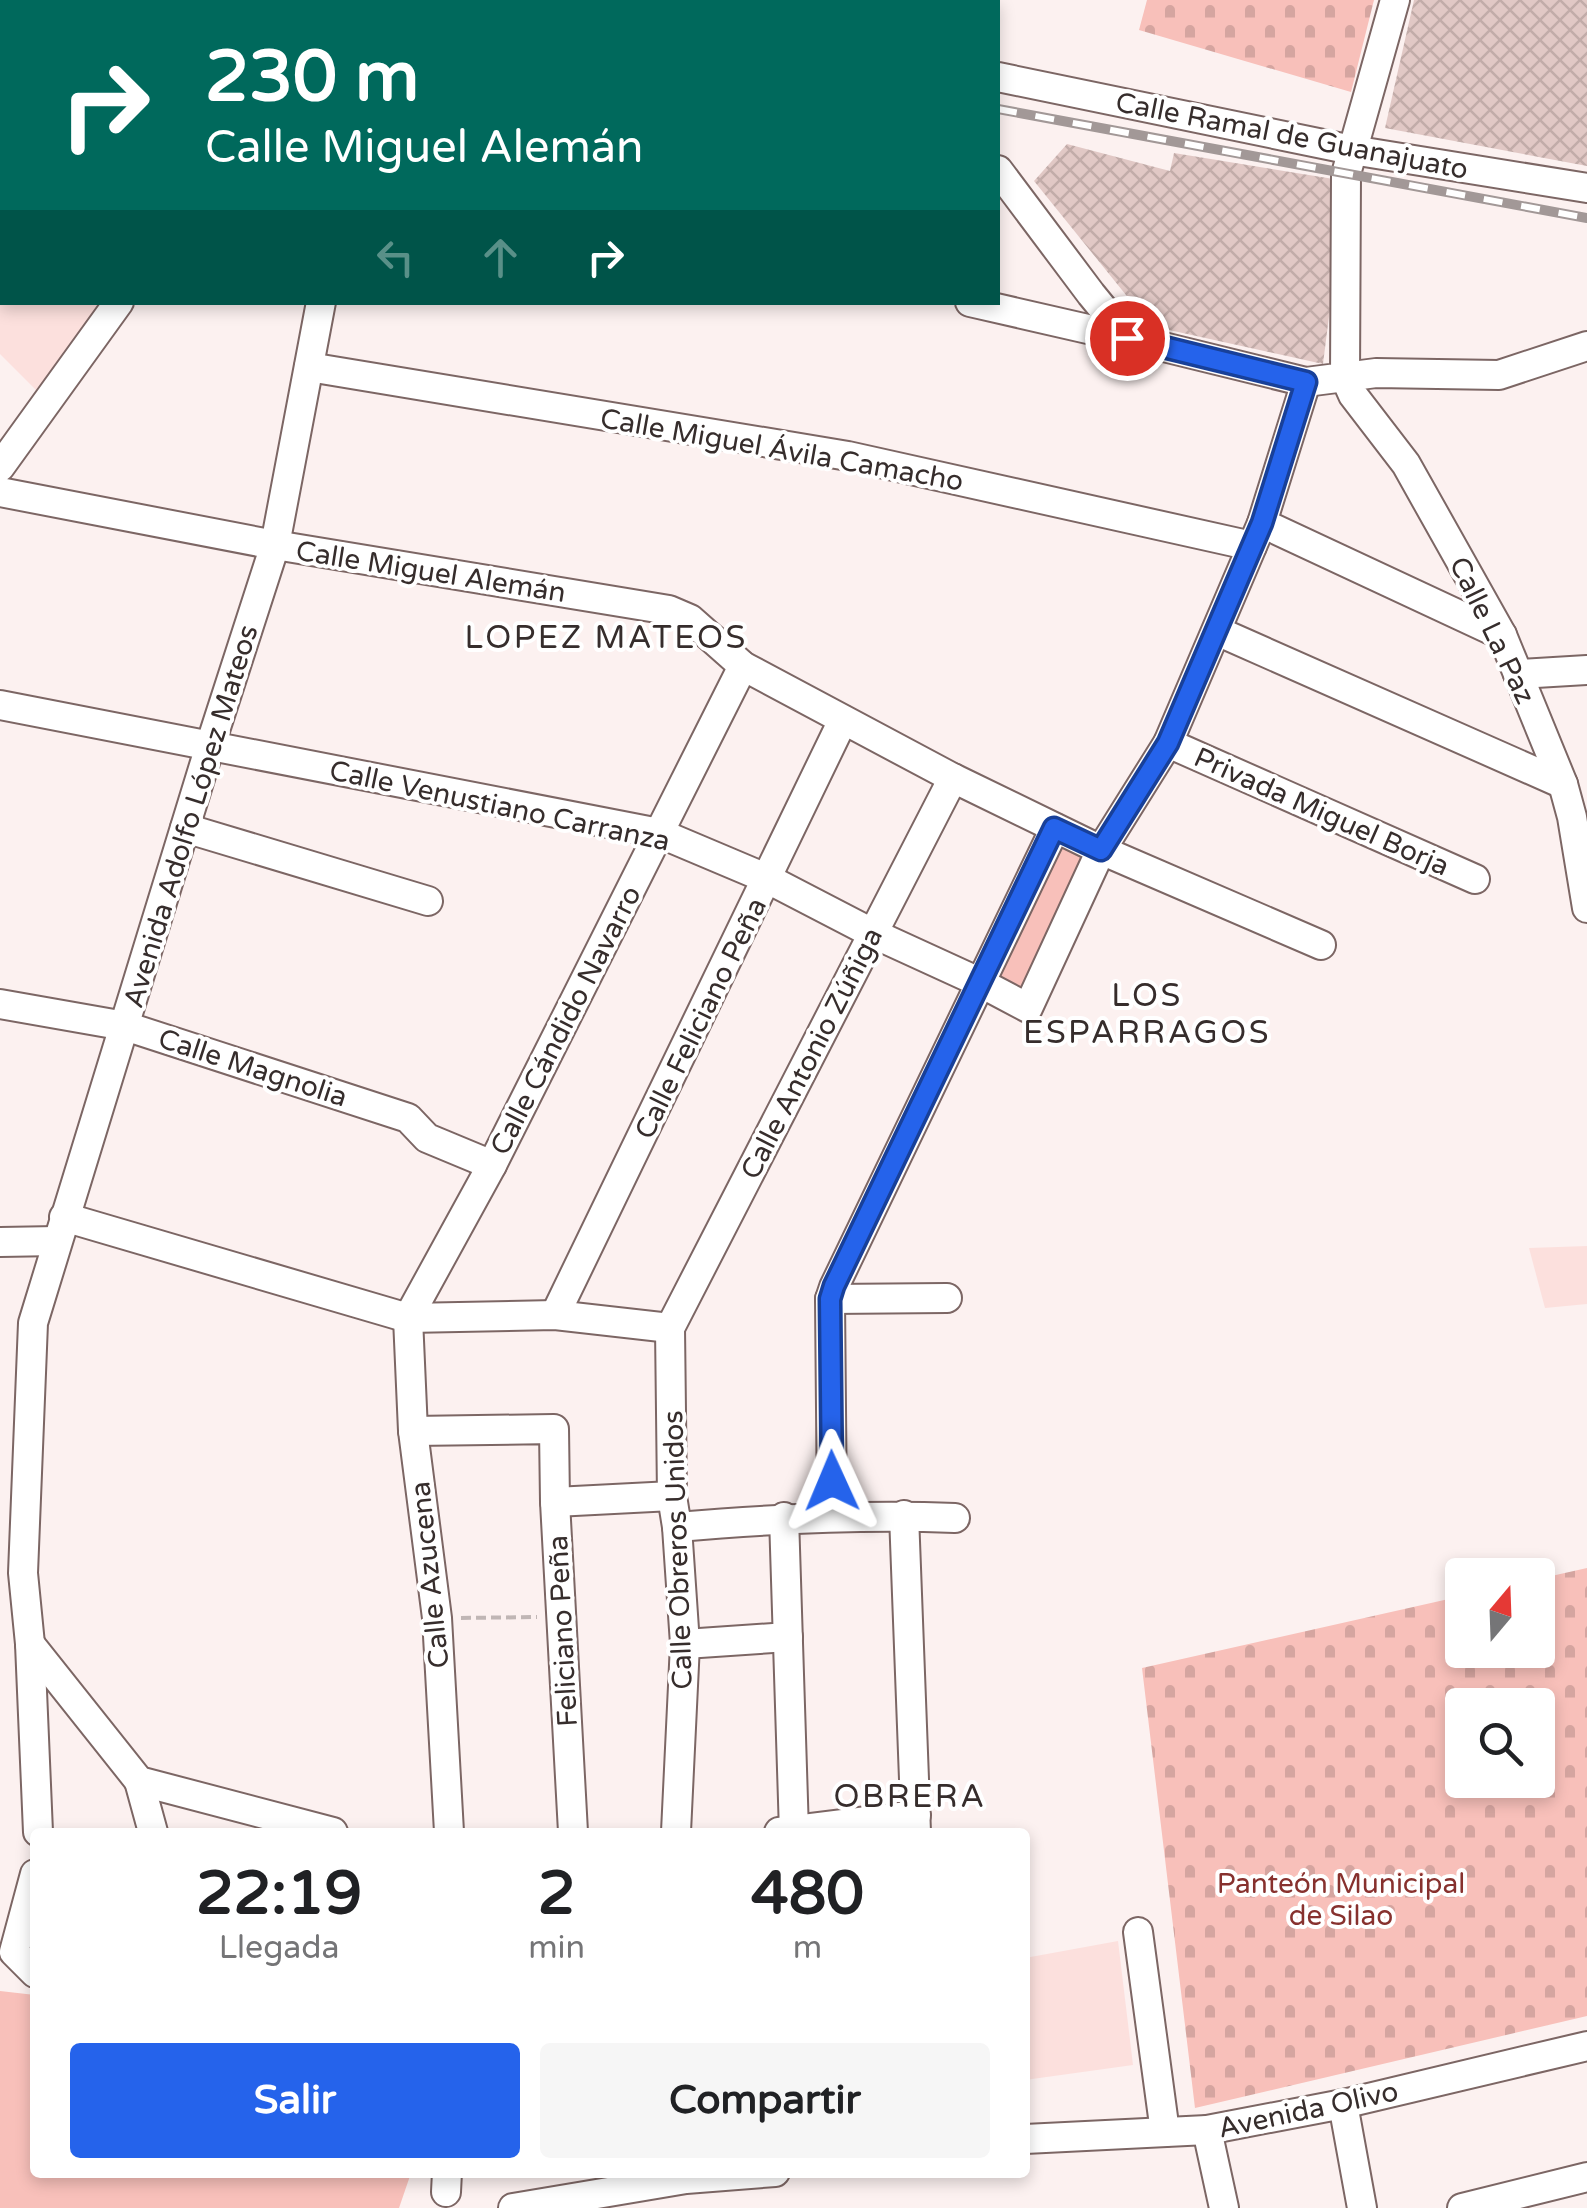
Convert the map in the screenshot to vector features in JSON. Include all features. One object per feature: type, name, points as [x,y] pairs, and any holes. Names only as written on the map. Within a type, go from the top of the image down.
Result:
[{"type":"street","points":[[1344,376],[1346,174],[1395,0]]},
{"type":"street","name":"Calle Ramal de Guanajuato","points":[[1000,78],[1352,150],[1587,188]]},
{"type":"street","points":[[1000,173],[1127,338]]},
{"type":"street","points":[[0,466],[118,305]]},
{"type":"street","name":"Avenida Adolfo López Mateos","points":[[38,1828],[23,1573],[33,1323],[275,545],[320,305]]},
{"type":"street","points":[[983,305],[1306,382],[1376,372],[1499,375],[1587,346]]},
{"type":"street","name":"Calle Miguel Ávila Camacho","points":[[310,367],[848,456],[1257,534],[1502,635]]},
{"type":"street","name":"Calle La Paz","points":[[1344,376],[1406,464],[1502,635],[1580,816],[1587,908]]},
{"type":"street","points":[[1101,850],[1168,743],[1257,534],[1306,382]]},
{"type":"street","name":"Calle Miguel Alemán","points":[[0,492],[275,545],[669,610],[690,619],[743,666],[952,778],[1101,850],[1321,945]]},
{"type":"street","points":[[1217,631],[1563,784]]},
{"type":"street","name":"Calle Cándido Navarro","points":[[408,1318],[492,1165],[743,666]]},
{"type":"street","points":[[1518,674],[1587,670]]},
{"type":"street","name":"Calle Venustiano Carranza","points":[[0,705],[659,834],[768,880],[1028,1008],[1101,850]]},
{"type":"street","name":"Calle Feliciano Peña","points":[[555,1315],[844,720]]},
{"type":"street","name":"Privada Miguel Borja","points":[[1168,743],[1475,879]]},
{"type":"street","name":"Calle Antonio Zúñiga","points":[[670,1328],[952,778]]},
{"type":"street","points":[[185,828],[428,901]]},
{"type":"street","points":[[832,1517],[830,1299],[834,1286],[1054,828]]},
{"type":"street","name":"Calle Magnolia","points":[[0,1004],[125,1026],[408,1118],[427,1138],[492,1165]]},
{"type":"street","points":[[0,1242],[61,1229],[408,1318],[555,1315],[670,1328]]},
{"type":"street","points":[[830,1299],[947,1298]]},
{"type":"street","name":"Calle Azucena","points":[[408,1318],[414,1431],[436,1618],[449,1828]]},
{"type":"street","name":"Calle Obreros Unidos","points":[[670,1328],[672,1496],[685,1644],[676,1828]]},
{"type":"street","name":"Feliciano Peña","points":[[414,1431],[554,1430],[573,1828]]},
{"type":"street","points":[[555,1502],[672,1496]]},
{"type":"street","points":[[852,1828],[916,1824],[904,1516]]},
{"type":"street","points":[[784,1517],[789,1828]]},
{"type":"street","points":[[677,1527],[784,1517],[956,1518]]},
{"type":"street","points":[[685,1644],[788,1637]]},
{"type":"street","points":[[30,1644],[140,1780],[152,1828]]},
{"type":"street","points":[[140,1780],[320,1828]]},
{"type":"street","points":[[30,1893],[14,1952],[30,1968]]},
{"type":"street","points":[[1138,1932],[1165,2132]]},
{"type":"street","name":"Avenida Olivo","points":[[1030,2139],[1207,2130],[1343,2104],[1587,2046]]},
{"type":"street","points":[[1343,2104],[1362,2208]]},
{"type":"street","points":[[1207,2130],[1224,2208]]},
{"type":"street","points":[[512,2208],[588,2184],[662,2178]]},
{"type":"street","points":[[1462,2208],[1587,2178]]},
{"type":"path","points":[[436,1618],[562,1617]]},
{"type":"shaded area","points":[[0,305],[102,305],[40,394],[0,354]]},
{"type":"shaded area","points":[[1587,1246],[1587,1304],[1545,1308],[1529,1248]]},
{"type":"shaded area","points":[[1118,1941],[1133,2065],[1030,2079],[1030,1957]]},
{"type":"green space","points":[[1147,0],[1374,0],[1351,92],[1139,30]]},
{"type":"green space","points":[[1057,839],[1090,855],[1029,995],[995,978]]},
{"type":"green space","name":"Panteón Municipal de Silao","points":[[1587,1568],[1587,2016],[1195,2108],[1142,1668],[1445,1600],[1445,1668],[1555,1668],[1555,1575]]},
{"type":"green space","points":[[0,1991],[30,1994],[30,2178],[409,2178],[399,2208],[0,2208]]},
{"type":"building","points":[[1414,0],[1587,0],[1587,166],[1385,128]]},
{"type":"building","points":[[1067,144],[1170,171],[1174,153],[1346,181],[1323,364],[1151,326],[1034,181]]},
{"type":"railway","points":[[1000,109],[1587,218]]},
{"type":"district","name":"LOPEZ MATEOS","points":[[606,637]]},
{"type":"district","name":"LOS ESPARRAGOS","points":[[1147,1014]]},
{"type":"district","name":"OBRERA","points":[[910,1796]]},
{"type":"route","points":[[832,1481],[830,1299],[834,1286],[1054,828],[1101,850],[1168,743],[1262,523],[1306,382],[1127,338]]}]
